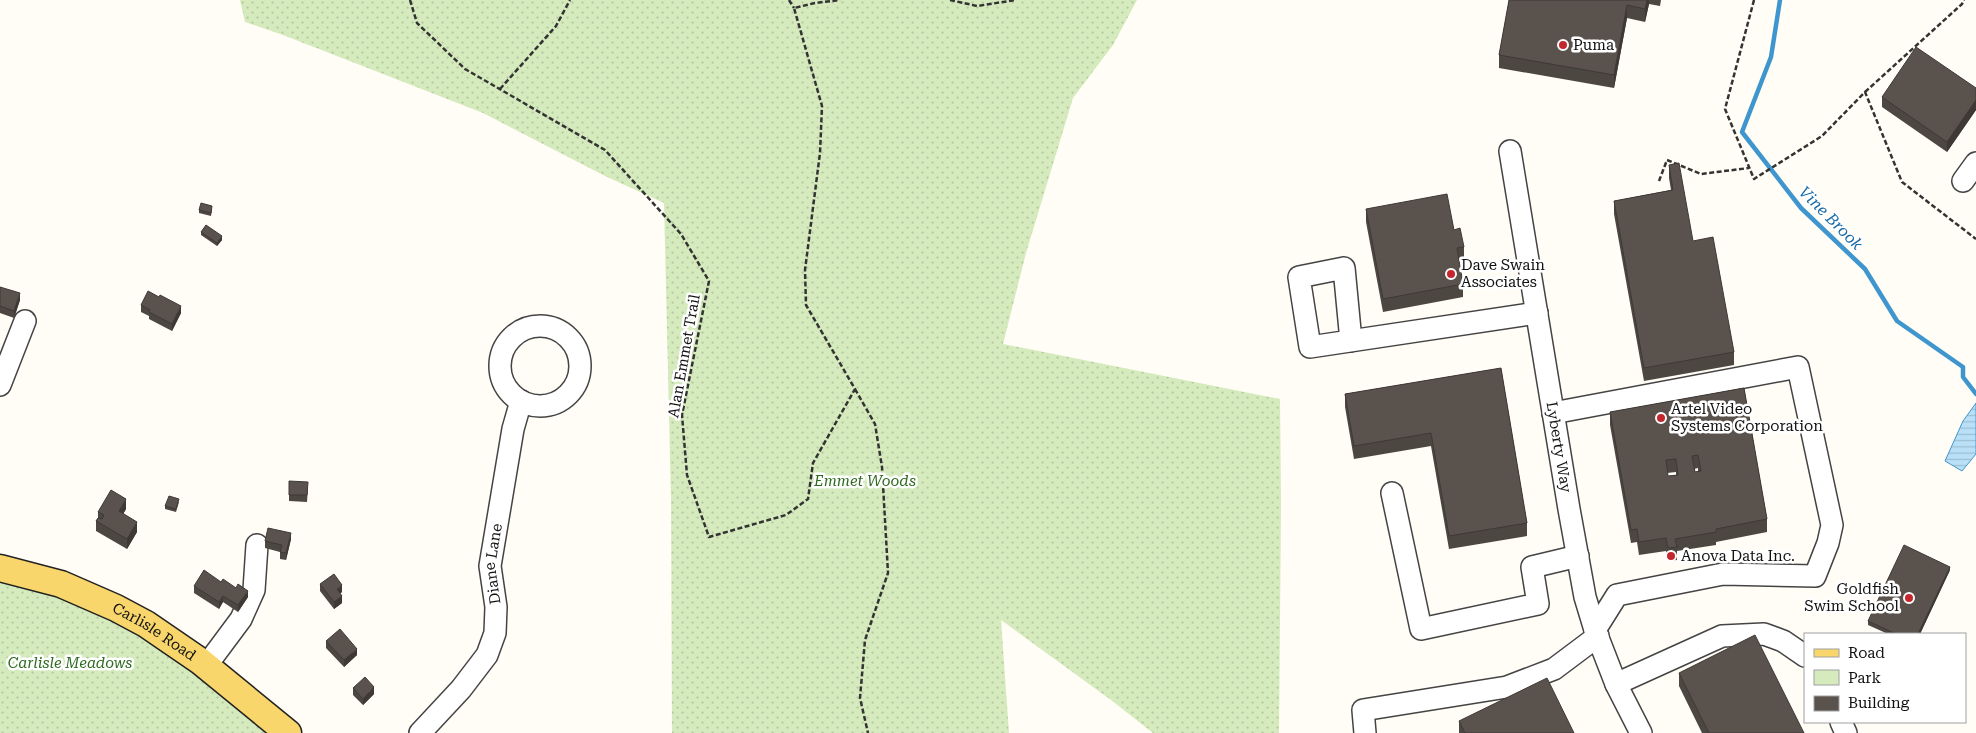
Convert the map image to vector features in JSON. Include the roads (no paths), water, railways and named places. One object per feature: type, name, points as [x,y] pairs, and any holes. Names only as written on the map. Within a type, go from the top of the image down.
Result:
[{"type":"main road","name":"Carlisle Road","points":[[0,568],[61,584],[116,608],[146,624],[206,666],[288,733]]},
{"type":"street","name":"Lyberty Way","points":[[1510,151],[1585,597],[1596,633],[1616,684],[1641,733]]},
{"type":"street","points":[[1963,181],[1976,163]]},
{"type":"street","points":[[1351,341],[1536,313]]},
{"type":"street","points":[[0,385],[25,321]]},
{"type":"street","points":[[1365,733],[1363,710],[1507,687],[1554,669],[1596,633],[1617,595],[1722,574],[1815,576],[1828,543],[1832,526],[1798,367],[1553,413]]},
{"type":"street","name":"Diane Lane","points":[[420,733],[461,689],[482,662],[487,655],[495,633],[496,606],[490,566],[513,429],[521,401]]},
{"type":"street","points":[[1392,493],[1421,629],[1538,604],[1532,567],[1578,556]]},
{"type":"street","points":[[206,666],[240,619],[254,590],[257,545]]},
{"type":"street","points":[[1616,684],[1722,636],[1764,634],[1783,641],[1804,655]]},
{"type":"water","points":[[1976,403],[1976,454],[1962,471],[1945,461],[1963,421]]},
{"type":"waterway","name":"Vine Brook","points":[[1780,0],[1771,57],[1742,132],[1801,208],[1865,269],[1897,321],[1963,367],[1963,377],[1976,394]]},
{"type":"place","name":"Puma","points":[[1563,45]]},
{"type":"place","name":"Dave Swain Associates","points":[[1451,274]]},
{"type":"place","name":"Artel Video Systems Corporation","points":[[1661,418]]},
{"type":"place","name":"Anova Data Inc.","points":[[1671,556]]},
{"type":"place","name":"Goldfish Swim School","points":[[1909,598]]},
{"type":"park label","name":"Emmet Woods","points":[[865,481]]},
{"type":"park label","name":"Carlisle Meadows","points":[[70,663]]}]
